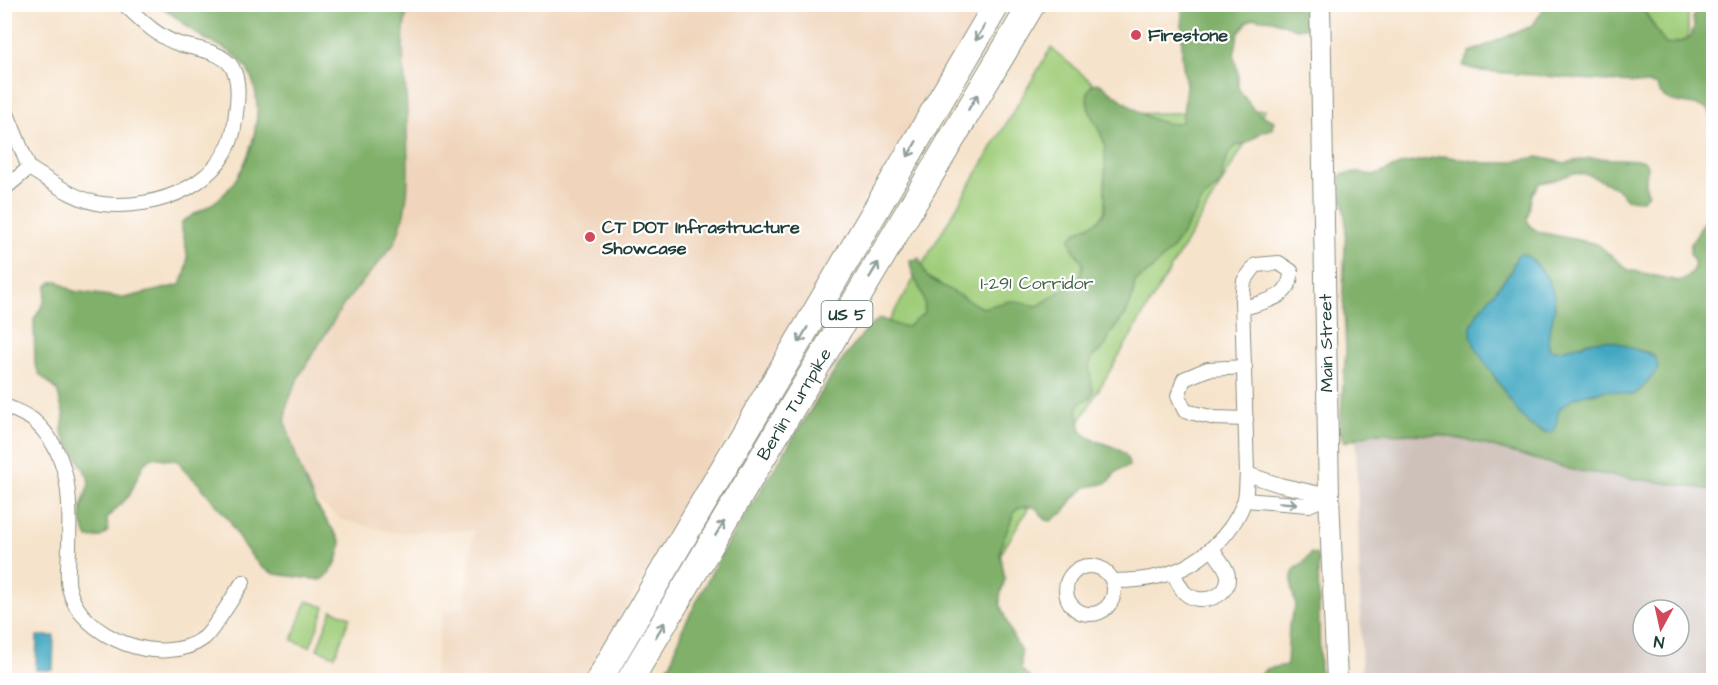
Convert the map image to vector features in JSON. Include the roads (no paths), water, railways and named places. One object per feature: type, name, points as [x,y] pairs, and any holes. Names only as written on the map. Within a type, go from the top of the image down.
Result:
[{"type":"highway","name":"Berlin Turnpike","points":[[599,681],[997,4]]},
{"type":"highway","name":"Berlin Turnpike","points":[[630,681],[1032,4]]},
{"type":"highway","points":[[963,62],[982,60],[1004,51]]},
{"type":"highway","points":[[668,564],[690,578]]},
{"type":"main road","name":"Main Street","points":[[1320,4],[1329,496],[1337,681]]},
{"type":"street","points":[[4,106],[29,168],[75,196],[102,204],[130,205],[160,200],[185,190],[209,174],[223,158],[234,132],[237,82],[233,69],[227,60],[176,43],[156,33],[124,4]]},
{"type":"street","points":[[4,189],[29,168]]},
{"type":"street","points":[[1113,581],[1135,581],[1166,575],[1188,565],[1219,543],[1245,500],[1247,474],[1243,309]]},
{"type":"street","points":[[1245,367],[1208,369],[1192,375],[1184,379],[1178,396],[1185,411],[1215,418],[1246,419]]},
{"type":"street","points":[[4,405],[32,420],[54,443],[63,464],[70,499],[69,588],[79,612],[99,630],[121,643],[152,650],[184,648],[205,638],[243,582]]},
{"type":"street","points":[[1247,474],[1280,485],[1329,496]]},
{"type":"street","points":[[1245,500],[1309,505],[1329,496]]},
{"type":"street","points":[[1173,572],[1184,593],[1194,598],[1212,599],[1222,592],[1227,584],[1228,574],[1212,548]]},
{"type":"water","points":[[1520,254],[1528,257],[1539,268],[1546,277],[1553,294],[1555,306],[1549,331],[1550,350],[1608,340],[1649,354],[1658,364],[1658,369],[1641,389],[1632,395],[1607,390],[1574,398],[1559,409],[1555,429],[1551,433],[1537,429],[1521,416],[1476,349],[1471,335],[1471,326],[1478,312],[1510,273]]},
{"type":"water","points":[[37,636],[54,636],[53,670],[36,670]]},
{"type":"place","name":"Firestone","points":[[1136,35]]},
{"type":"place","name":"CT DOT Infrastructure Showcase","points":[[590,237]]},
{"type":"park label","name":"I-291 Corridor","points":[[1037,283]]}]
